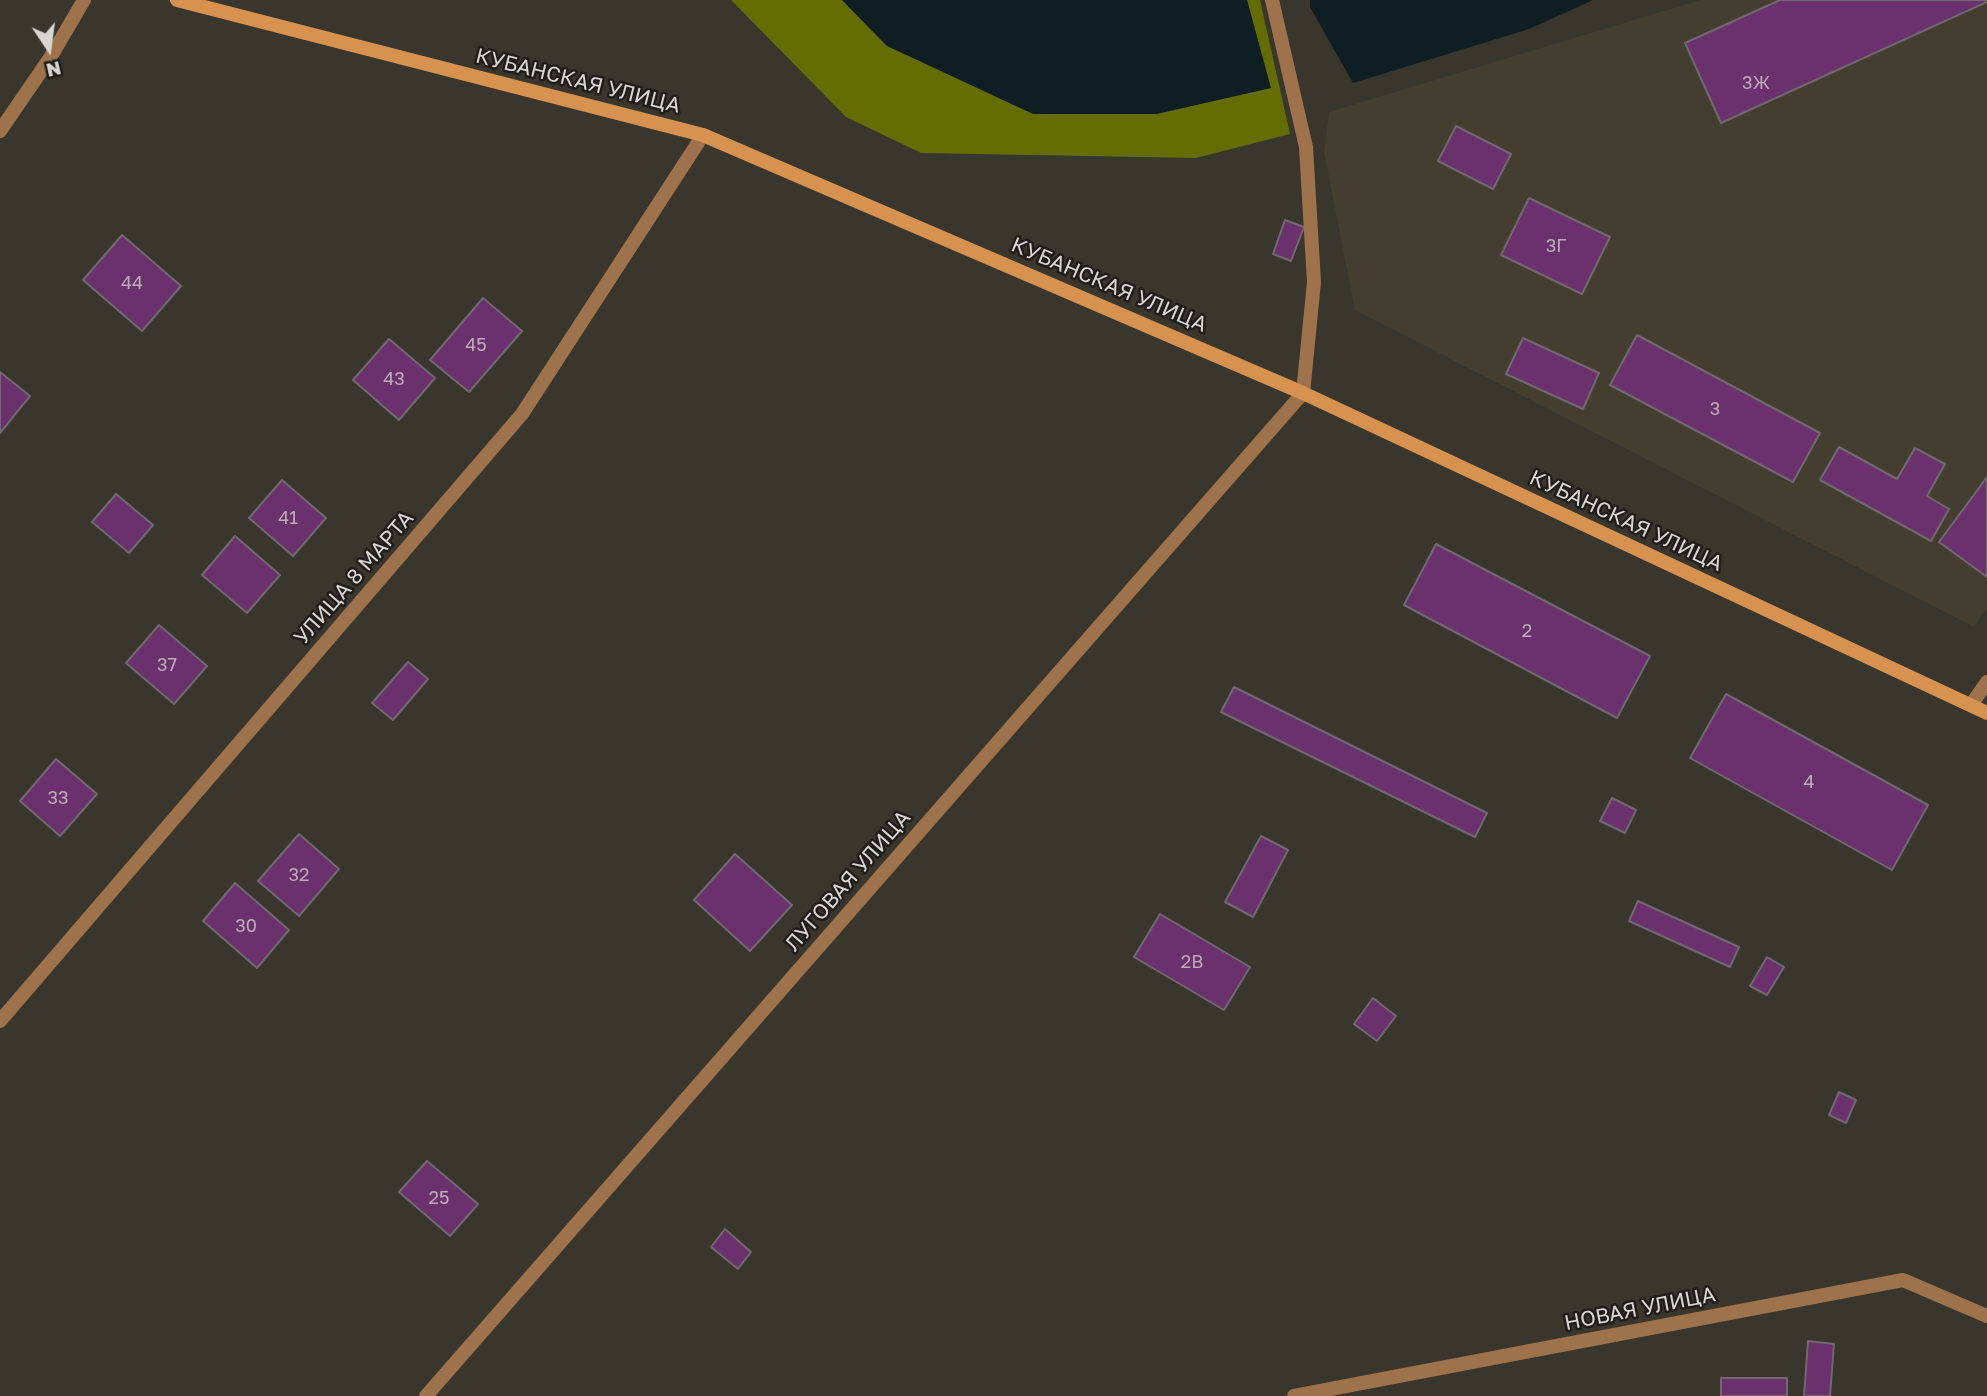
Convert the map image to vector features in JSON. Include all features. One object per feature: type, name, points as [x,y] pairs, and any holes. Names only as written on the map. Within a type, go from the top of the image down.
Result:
[{"type":"main road","name":"КУБАНСКАЯ УЛИЦА","points":[[177,0],[703,135],[1303,393],[1987,713]]},
{"type":"street","points":[[0,131],[50,58],[83,0]]},
{"type":"street","points":[[1272,0],[1306,147],[1314,282],[1303,393]]},
{"type":"street","name":"УЛИЦА 8 МАРТА","points":[[0,1021],[523,414],[703,135]]},
{"type":"street","name":"ЛУГОВАЯ УЛИЦА","points":[[426,1396],[1303,393]]},
{"type":"street","points":[[1971,705],[1987,682]]},
{"type":"street","name":"НОВАЯ УЛИЦА","points":[[1294,1396],[1903,1280],[1987,1316]]},
{"type":"shaded area","points":[[842,0],[1247,0],[1271,88],[1157,114],[1033,114],[887,46]]},
{"type":"shaded area","points":[[1310,0],[1593,0],[1529,29],[1353,83],[1310,7]]},
{"type":"shaded area","points":[[1700,0],[1987,0],[1987,609],[1974,627],[1355,310],[1324,152],[1329,112]]},
{"type":"green space","points":[[731,0],[842,0],[887,46],[1270,88],[1247,0],[1260,0],[1290,134],[1196,158],[921,153],[846,117]]},
{"type":"building","points":[[1780,0],[1987,2],[1721,123],[1685,43]]},
{"type":"building","points":[[1456,126],[1511,154],[1493,189],[1438,161]]},
{"type":"building","points":[[1529,198],[1610,237],[1582,294],[1501,255]]},
{"type":"building","points":[[1285,220],[1304,227],[1291,261],[1273,254]]},
{"type":"building","points":[[122,235],[181,286],[142,331],[83,280]]},
{"type":"building","points":[[483,298],[522,331],[469,392],[430,360]]},
{"type":"building","points":[[1637,335],[1820,433],[1793,482],[1610,385]]},
{"type":"building","points":[[1523,338],[1599,373],[1583,409],[1506,374]]},
{"type":"building","points":[[389,339],[435,378],[399,420],[353,380]]},
{"type":"building","points":[[0,372],[30,396],[0,433]]},
{"type":"building","points":[[1839,447],[1897,479],[1915,448],[1945,464],[1927,496],[1949,509],[1931,541],[1820,480]]},
{"type":"building","points":[[1987,477],[1987,577],[1939,542]]},
{"type":"building","points":[[282,480],[326,518],[293,556],[249,518]]},
{"type":"building","points":[[116,494],[153,525],[129,553],[92,522]]},
{"type":"building","points":[[235,536],[280,575],[247,613],[202,575]]},
{"type":"building","points":[[1436,544],[1650,656],[1617,718],[1404,605]]},
{"type":"building","points":[[159,625],[207,666],[174,704],[126,663]]},
{"type":"building","points":[[408,662],[428,679],[393,720],[372,703]]},
{"type":"building","points":[[1234,687],[1487,813],[1475,837],[1221,712]]},
{"type":"building","points":[[1726,694],[1928,805],[1892,870],[1690,758]]},
{"type":"building","points":[[56,759],[97,794],[60,836],[20,801]]},
{"type":"building","points":[[1612,798],[1636,810],[1625,833],[1600,821]]},
{"type":"building","points":[[299,834],[339,869],[299,916],[258,881]]},
{"type":"building","points":[[1261,836],[1288,850],[1253,917],[1225,902]]},
{"type":"building","points":[[735,854],[792,905],[750,951],[694,900]]},
{"type":"building","points":[[235,883],[289,930],[257,968],[203,921]]},
{"type":"building","points":[[1638,901],[1739,947],[1730,967],[1629,921]]},
{"type":"building","points":[[1160,914],[1250,967],[1224,1010],[1134,957]]},
{"type":"building","points":[[1767,957],[1784,967],[1767,995],[1750,986]]},
{"type":"building","points":[[1373,998],[1396,1016],[1377,1041],[1354,1024]]},
{"type":"building","points":[[1839,1092],[1856,1100],[1846,1123],[1829,1115]]},
{"type":"building","points":[[427,1161],[478,1204],[450,1236],[399,1192]]},
{"type":"building","points":[[725,1229],[751,1252],[738,1269],[711,1247]]},
{"type":"building","points":[[1808,1341],[1834,1344],[1830,1396],[1804,1396]]},
{"type":"building","points":[[1721,1378],[1787,1378],[1787,1396],[1721,1396]]}]
